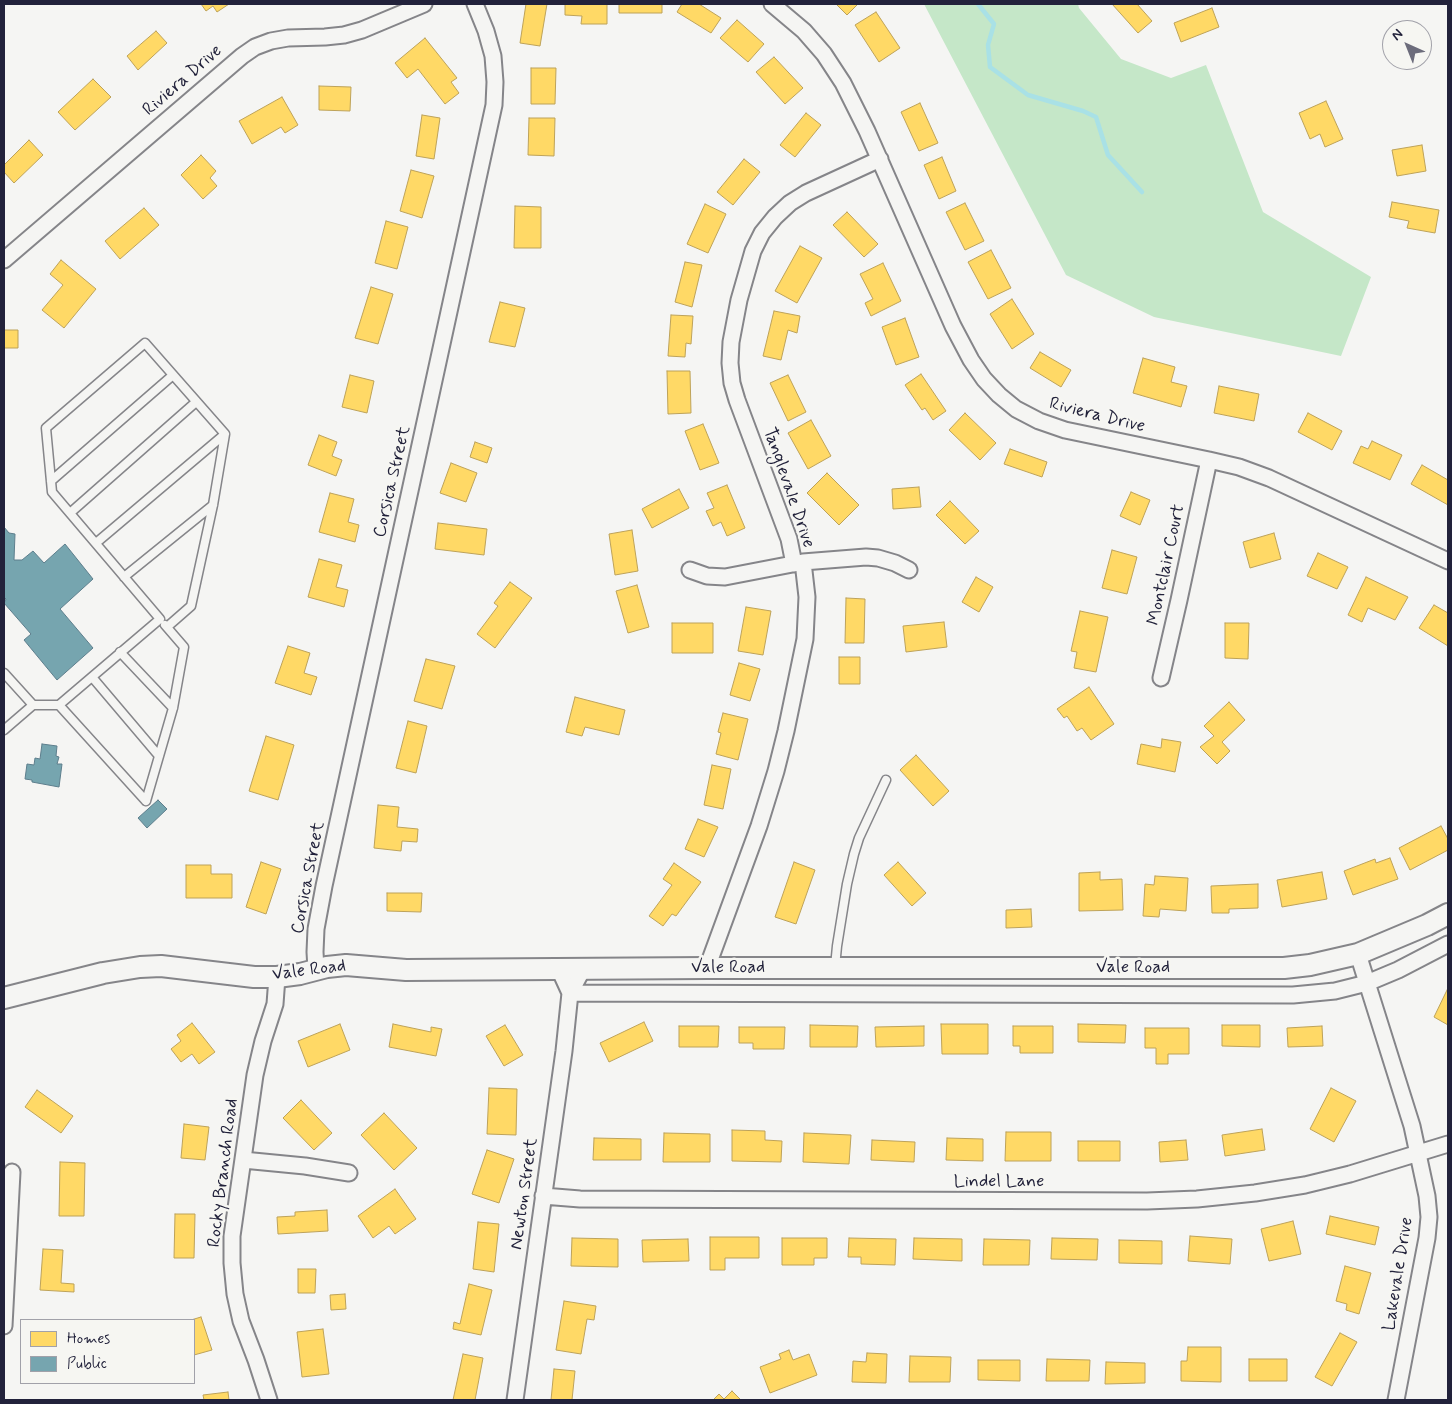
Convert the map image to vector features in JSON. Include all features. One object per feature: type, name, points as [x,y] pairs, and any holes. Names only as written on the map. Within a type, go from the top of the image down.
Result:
[{"type":"main road","name":"Vale Road","points":[[4,998],[103,973],[140,967],[161,966],[254,977],[300,974],[316,969],[346,965],[406,970],[1284,968],[1358,954],[1427,925],[1448,914]]},
{"type":"street","name":"Riviera Drive","points":[[4,260],[242,56],[255,47],[271,41],[288,38],[344,35],[362,30],[424,4]]},
{"type":"street","name":"Corsica Street","points":[[316,969],[316,929],[324,886],[494,105],[493,56],[486,31],[475,4]]},
{"type":"street","name":"Riviera Drive","points":[[772,4],[804,31],[824,54],[843,83],[880,159],[954,326],[971,360],[984,380],[999,395],[1016,409],[1039,421],[1065,430],[1239,467],[1269,478],[1448,561]]},
{"type":"street","name":"Tanglevale Drive","points":[[708,968],[759,826],[776,771],[805,639],[807,598],[798,563],[732,384],[731,342],[739,300],[753,251],[762,233],[775,217],[806,192],[880,159]]},
{"type":"street","name":"Montclair Court","points":[[1161,678],[1209,460]]},
{"type":"street","points":[[690,570],[708,576],[725,577],[798,563],[866,557],[895,563],[909,570]]},
{"type":"street","points":[[559,969],[570,993],[1293,995],[1335,990],[1367,983],[1398,970],[1448,944]]},
{"type":"street","name":"Lakevale Drive","points":[[1358,954],[1412,1126],[1427,1196],[1429,1217],[1427,1238],[1396,1400]]},
{"type":"street","name":"Newton Street","points":[[515,1400],[564,1051],[570,993],[583,969]]},
{"type":"street","name":"Rocky Branch Road","points":[[269,1400],[241,1321],[235,1294],[232,1236],[255,1076],[263,1041],[275,1004],[277,977]]},
{"type":"street","name":"Lindel Lane","points":[[543,1196],[580,1199],[1147,1201],[1197,1199],[1255,1193],[1305,1185],[1350,1174],[1448,1144]]},
{"type":"street","points":[[243,1160],[349,1173]]},
{"type":"street","points":[[4,1326],[12,1172]]},
{"type":"lane","points":[[59,705],[146,801],[173,708],[184,647],[52,492],[46,428],[145,344],[225,434]]},
{"type":"lane","points":[[51,481],[173,374]]},
{"type":"lane","points":[[70,513],[196,402]]},
{"type":"lane","points":[[167,627],[191,606],[213,505],[225,434]]},
{"type":"lane","points":[[96,544],[225,434]]},
{"type":"lane","points":[[124,577],[213,505]]},
{"type":"lane","points":[[4,674],[33,704],[59,705],[160,619]]},
{"type":"lane","points":[[120,652],[173,708]]},
{"type":"lane","points":[[92,677],[159,756]]},
{"type":"lane","points":[[4,730],[33,704]]},
{"type":"lane","points":[[835,968],[847,884],[854,854],[859,838],[886,780]]},
{"type":"green space","points":[[924,4],[1078,4],[1079,8],[1121,59],[1171,78],[1206,65],[1263,212],[1371,277],[1341,356],[1154,317],[1066,275]]},
{"type":"building: Homes","points":[[201,4],[229,4],[217,12],[213,6],[206,11]]},
{"type":"building: Homes","points":[[526,4],[547,4],[540,46],[520,43]]},
{"type":"building: Homes","points":[[565,4],[607,4],[607,24],[581,24],[582,16],[565,15]]},
{"type":"building: Homes","points":[[619,4],[662,4],[662,13],[619,13]]},
{"type":"building: Homes","points":[[682,4],[699,4],[721,18],[711,33],[677,12]]},
{"type":"building: Homes","points":[[836,4],[858,4],[847,15]]},
{"type":"building: Homes","points":[[1112,4],[1137,4],[1152,21],[1138,33]]},
{"type":"building: Homes","points":[[1212,8],[1219,27],[1181,42],[1174,23]]},
{"type":"building: Homes","points":[[876,12],[900,48],[879,62],[855,25]]},
{"type":"building: Homes","points":[[737,20],[764,44],[748,62],[720,38]]},
{"type":"building: Homes","points":[[156,31],[167,43],[138,70],[127,56]]},
{"type":"building: Homes","points":[[425,38],[457,78],[451,82],[459,93],[445,104],[418,69],[407,78],[395,63]]},
{"type":"building: Homes","points":[[774,57],[803,88],[785,104],[756,72]]},
{"type":"building: Homes","points":[[531,68],[556,68],[555,104],[531,104]]},
{"type":"building: Homes","points":[[93,79],[111,97],[75,130],[58,112]]},
{"type":"building: Homes","points":[[319,86],[351,87],[350,111],[319,110]]},
{"type":"building: Homes","points":[[282,97],[298,125],[285,133],[281,127],[252,144],[239,121]]},
{"type":"building: Homes","points":[[1326,101],[1343,139],[1325,147],[1320,134],[1310,139],[1299,113]]},
{"type":"building: Homes","points":[[920,103],[938,143],[919,151],[901,112]]},
{"type":"building: Homes","points":[[806,113],[821,125],[795,157],[780,145]]},
{"type":"building: Homes","points":[[422,115],[440,118],[434,159],[416,156]]},
{"type":"building: Homes","points":[[529,118],[555,118],[554,156],[528,155]]},
{"type":"building: Homes","points":[[29,140],[43,155],[14,183],[4,172],[4,165]]},
{"type":"building: Homes","points":[[1422,145],[1426,171],[1397,176],[1392,150]]},
{"type":"building: Homes","points":[[201,155],[216,171],[210,178],[217,186],[203,199],[181,175]]},
{"type":"building: Homes","points":[[942,157],[956,191],[939,199],[924,165]]},
{"type":"building: Homes","points":[[744,159],[760,172],[733,205],[717,192]]},
{"type":"building: Homes","points":[[411,170],[434,176],[422,218],[400,211]]},
{"type":"building: Homes","points":[[1392,202],[1439,210],[1435,233],[1407,228],[1409,221],[1389,217]]},
{"type":"building: Homes","points":[[965,203],[984,241],[965,250],[946,212]]},
{"type":"building: Homes","points":[[705,204],[726,214],[708,253],[687,244]]},
{"type":"building: Homes","points":[[515,206],[541,207],[541,248],[514,248]]},
{"type":"building: Homes","points":[[144,208],[159,225],[120,259],[105,241]]},
{"type":"building: Homes","points":[[847,212],[878,244],[864,257],[833,225]]},
{"type":"building: Homes","points":[[386,221],[408,227],[397,269],[375,263]]},
{"type":"building: Homes","points":[[800,246],[822,258],[797,303],[775,291]]},
{"type":"building: Homes","points":[[991,250],[1011,288],[988,299],[968,262]]},
{"type":"building: Homes","points":[[61,260],[96,289],[64,328],[42,310],[63,285],[50,274]]},
{"type":"building: Homes","points":[[685,262],[702,265],[692,307],[675,302]]},
{"type":"building: Homes","points":[[883,263],[901,301],[871,316],[865,303],[873,299],[860,274]]},
{"type":"building: Homes","points":[[371,287],[393,294],[378,344],[355,338]]},
{"type":"building: Homes","points":[[1012,299],[1034,334],[1012,349],[990,314]]},
{"type":"building: Homes","points":[[500,302],[525,308],[515,347],[489,342]]},
{"type":"building: Homes","points":[[774,311],[800,316],[797,333],[788,330],[781,360],[763,356]]},
{"type":"building: Homes","points":[[671,315],[693,316],[691,344],[686,343],[685,357],[668,356]]},
{"type":"building: Homes","points":[[905,318],[919,357],[896,365],[882,327]]},
{"type":"building: Homes","points":[[4,330],[18,330],[18,348],[4,348]]},
{"type":"building: Homes","points":[[1040,352],[1071,370],[1061,387],[1030,368]]},
{"type":"building: Homes","points":[[1143,358],[1175,367],[1171,382],[1187,386],[1181,407],[1133,393]]},
{"type":"building: Homes","points":[[667,371],[690,371],[691,413],[668,414]]},
{"type":"building: Homes","points":[[921,374],[946,411],[933,420],[925,408],[922,410],[905,385]]},
{"type":"building: Homes","points":[[350,375],[374,381],[367,413],[342,407]]},
{"type":"building: Homes","points":[[788,375],[806,412],[788,421],[770,383]]},
{"type":"building: Homes","points":[[1219,386],[1259,394],[1254,421],[1214,413]]},
{"type":"building: Homes","points":[[965,413],[996,443],[980,460],[949,430]]},
{"type":"building: Homes","points":[[1308,413],[1342,431],[1332,450],[1298,432]]},
{"type":"building: Homes","points":[[811,420],[831,456],[808,469],[788,433]]},
{"type":"building: Homes","points":[[703,424],[719,463],[700,470],[685,431]]},
{"type":"building: Homes","points":[[319,435],[337,442],[332,456],[342,460],[336,476],[308,465]]},
{"type":"building: Homes","points":[[1372,441],[1402,455],[1390,480],[1353,463],[1361,446],[1368,449]]},
{"type":"building: Homes","points":[[475,442],[492,448],[487,463],[470,457]]},
{"type":"building: Homes","points":[[1010,449],[1047,462],[1042,477],[1004,464]]},
{"type":"building: Homes","points":[[451,463],[477,473],[466,502],[440,493]]},
{"type":"building: Homes","points":[[1422,465],[1448,480],[1448,505],[1411,484]]},
{"type":"building: Homes","points":[[827,473],[859,505],[839,525],[807,493]]},
{"type":"building: Homes","points":[[727,485],[745,528],[727,536],[721,522],[713,526],[706,511],[714,508],[707,493]]},
{"type":"building: Homes","points":[[919,487],[921,507],[893,509],[892,489]]},
{"type":"building: Homes","points":[[679,489],[689,508],[652,528],[642,509]]},
{"type":"building: Homes","points":[[1131,492],[1150,500],[1140,525],[1120,516]]},
{"type":"building: Homes","points":[[330,493],[354,499],[348,522],[359,525],[355,542],[319,532]]},
{"type":"building: Homes","points":[[950,501],[979,531],[965,544],[936,515]]},
{"type":"building: Homes","points":[[438,523],[487,529],[484,555],[435,549]]},
{"type":"building: Homes","points":[[632,530],[638,571],[615,575],[609,534]]},
{"type":"building: Homes","points":[[1274,533],[1281,559],[1250,568],[1243,542]]},
{"type":"building: Homes","points":[[1112,550],[1137,557],[1127,594],[1102,588]]},
{"type":"building: Homes","points":[[1318,553],[1348,567],[1337,589],[1307,576]]},
{"type":"building: Homes","points":[[319,559],[342,565],[336,587],[348,590],[344,607],[308,597]]},
{"type":"building: Homes","points":[[976,577],[993,587],[979,612],[962,602]]},
{"type":"building: Homes","points":[[1366,577],[1408,597],[1395,620],[1368,608],[1362,622],[1348,615]]},
{"type":"building: Homes","points":[[510,582],[532,598],[495,648],[477,634],[498,606],[494,603]]},
{"type":"building: Homes","points":[[637,585],[649,627],[628,633],[616,591]]},
{"type":"building: Homes","points":[[846,598],[865,599],[864,643],[845,643]]},
{"type":"building: Homes","points":[[1434,605],[1448,613],[1448,646],[1419,628]]},
{"type":"building: Homes","points":[[746,607],[771,611],[763,655],[738,651]]},
{"type":"building: Homes","points":[[1080,611],[1108,617],[1096,672],[1074,668],[1077,652],[1071,651]]},
{"type":"building: Homes","points":[[944,622],[947,647],[906,652],[903,626]]},
{"type":"building: Homes","points":[[672,623],[713,623],[713,653],[672,653]]},
{"type":"building: Homes","points":[[1225,623],[1249,623],[1248,659],[1225,658]]},
{"type":"building: Homes","points":[[288,646],[310,653],[304,673],[317,677],[311,695],[275,683]]},
{"type":"building: Homes","points":[[839,657],[860,657],[860,684],[839,684]]},
{"type":"building: Homes","points":[[426,659],[455,666],[442,709],[414,701]]},
{"type":"building: Homes","points":[[739,663],[760,669],[750,701],[730,695]]},
{"type":"building: Homes","points":[[1089,687],[1114,724],[1091,740],[1082,728],[1077,731],[1067,716],[1064,718],[1057,709]]},
{"type":"building: Homes","points":[[575,697],[625,710],[619,735],[585,727],[582,736],[566,732]]},
{"type":"building: Homes","points":[[1229,702],[1245,720],[1222,742],[1230,751],[1217,764],[1200,747],[1214,736],[1204,726]]},
{"type":"building: Homes","points":[[723,713],[748,719],[738,760],[716,754],[721,733],[718,732]]},
{"type":"building: Homes","points":[[408,721],[427,726],[416,773],[396,768]]},
{"type":"building: Homes","points":[[266,736],[294,745],[278,800],[249,791]]},
{"type":"building: Homes","points":[[1162,739],[1181,742],[1175,772],[1137,764],[1141,744],[1161,748]]},
{"type":"building: Homes","points":[[916,755],[949,791],[933,806],[900,770]]},
{"type":"building: Homes","points":[[712,765],[731,769],[723,809],[704,805]]},
{"type":"building: Homes","points":[[378,805],[399,807],[397,827],[418,829],[417,842],[402,841],[401,851],[374,848]]},
{"type":"building: Homes","points":[[698,819],[718,827],[704,857],[685,849]]},
{"type":"building: Homes","points":[[1441,826],[1448,839],[1448,850],[1410,870],[1399,848]]},
{"type":"building: Homes","points":[[1390,858],[1398,879],[1353,895],[1344,871],[1375,859],[1376,863]]},
{"type":"building: Homes","points":[[261,862],[281,869],[266,914],[246,907]]},
{"type":"building: Homes","points":[[794,862],[815,870],[796,924],[775,917]]},
{"type":"building: Homes","points":[[898,862],[926,893],[912,906],[884,875]]},
{"type":"building: Homes","points":[[674,863],[701,882],[676,916],[672,914],[663,926],[649,916],[672,885],[663,879]]},
{"type":"building: Homes","points":[[186,865],[211,865],[211,874],[232,874],[232,898],[186,898]]},
{"type":"building: Homes","points":[[1100,872],[1100,880],[1122,879],[1123,910],[1079,911],[1079,873]]},
{"type":"building: Homes","points":[[1322,872],[1327,899],[1282,907],[1277,880]]},
{"type":"building: Homes","points":[[1155,876],[1188,878],[1186,911],[1160,909],[1159,917],[1143,916],[1145,884],[1154,885]]},
{"type":"building: Homes","points":[[1258,884],[1258,908],[1229,909],[1229,913],[1212,913],[1211,886]]},
{"type":"building: Homes","points":[[387,893],[422,893],[421,912],[387,911]]},
{"type":"building: Homes","points":[[1031,909],[1032,927],[1006,928],[1006,910]]},
{"type":"building: Homes","points":[[1448,988],[1448,1025],[1434,1017]]},
{"type":"building: Homes","points":[[644,1022],[653,1041],[609,1062],[600,1043]]},
{"type":"building: Homes","points":[[192,1023],[215,1052],[199,1064],[192,1054],[181,1062],[171,1049],[181,1041],[177,1035]]},
{"type":"building: Homes","points":[[340,1024],[350,1050],[308,1067],[298,1041]]},
{"type":"building: Homes","points":[[393,1024],[431,1032],[431,1027],[442,1029],[436,1056],[389,1047]]},
{"type":"building: Homes","points":[[941,1024],[988,1024],[988,1054],[942,1054]]},
{"type":"building: Homes","points":[[1078,1024],[1126,1025],[1125,1043],[1078,1042]]},
{"type":"building: Homes","points":[[505,1025],[523,1055],[504,1066],[486,1036]]},
{"type":"building: Homes","points":[[810,1025],[858,1026],[857,1047],[810,1047]]},
{"type":"building: Homes","points":[[1222,1025],[1260,1025],[1260,1047],[1222,1046]]},
{"type":"building: Homes","points":[[679,1026],[719,1026],[718,1047],[679,1047]]},
{"type":"building: Homes","points":[[924,1026],[924,1046],[876,1047],[875,1027]]},
{"type":"building: Homes","points":[[1013,1026],[1053,1026],[1053,1053],[1020,1053],[1020,1046],[1013,1046]]},
{"type":"building: Homes","points":[[1322,1026],[1323,1046],[1288,1047],[1287,1028]]},
{"type":"building: Homes","points":[[739,1027],[785,1027],[784,1049],[753,1049],[753,1043],[739,1043]]},
{"type":"building: Homes","points":[[1145,1028],[1189,1028],[1189,1054],[1168,1054],[1168,1064],[1156,1064],[1156,1048],[1145,1048]]},
{"type":"building: Homes","points":[[489,1088],[517,1089],[516,1135],[487,1134]]},
{"type":"building: Homes","points":[[1331,1088],[1356,1101],[1334,1142],[1310,1129]]},
{"type":"building: Homes","points":[[37,1090],[73,1116],[61,1133],[25,1107]]},
{"type":"building: Homes","points":[[301,1100],[332,1133],[314,1150],[283,1118]]},
{"type":"building: Homes","points":[[384,1113],[417,1148],[394,1170],[361,1135]]},
{"type":"building: Homes","points":[[184,1124],[209,1127],[205,1160],[181,1158]]},
{"type":"building: Homes","points":[[1262,1129],[1265,1150],[1225,1156],[1222,1135]]},
{"type":"building: Homes","points":[[732,1130],[765,1131],[765,1140],[782,1141],[781,1162],[732,1161]]},
{"type":"building: Homes","points":[[1006,1132],[1051,1132],[1051,1161],[1005,1161]]},
{"type":"building: Homes","points":[[664,1133],[710,1134],[710,1162],[663,1162]]},
{"type":"building: Homes","points":[[804,1133],[851,1135],[849,1164],[803,1162]]},
{"type":"building: Homes","points":[[594,1138],[641,1139],[641,1160],[593,1160]]},
{"type":"building: Homes","points":[[947,1138],[983,1139],[983,1161],[946,1160]]},
{"type":"building: Homes","points":[[872,1140],[915,1142],[914,1162],[871,1160]]},
{"type":"building: Homes","points":[[1186,1140],[1188,1160],[1160,1162],[1159,1142]]},
{"type":"building: Homes","points":[[1078,1141],[1120,1141],[1120,1161],[1078,1161]]},
{"type":"building: Homes","points":[[487,1150],[514,1159],[499,1203],[472,1194]]},
{"type":"building: Homes","points":[[60,1162],[85,1163],[84,1216],[59,1216]]},
{"type":"building: Homes","points":[[395,1189],[416,1219],[395,1234],[389,1226],[373,1238],[358,1216]]},
{"type":"building: Homes","points":[[327,1210],[328,1231],[278,1234],[277,1217],[295,1216],[295,1212]]},
{"type":"building: Homes","points":[[175,1214],[195,1214],[194,1258],[174,1258]]},
{"type":"building: Homes","points":[[1330,1216],[1379,1227],[1375,1245],[1326,1234]]},
{"type":"building: Homes","points":[[1293,1221],[1301,1254],[1269,1261],[1261,1229]]},
{"type":"building: Homes","points":[[478,1222],[499,1224],[494,1272],[473,1269]]},
{"type":"building: Homes","points":[[1190,1236],[1232,1239],[1230,1264],[1188,1261]]},
{"type":"building: Homes","points":[[710,1237],[759,1237],[759,1258],[725,1258],[725,1270],[710,1270]]},
{"type":"building: Homes","points":[[572,1238],[618,1239],[618,1267],[571,1266]]},
{"type":"building: Homes","points":[[782,1238],[827,1238],[827,1258],[814,1258],[814,1265],[782,1265]]},
{"type":"building: Homes","points":[[849,1238],[896,1239],[895,1265],[861,1264],[861,1257],[848,1257]]},
{"type":"building: Homes","points":[[914,1238],[962,1239],[962,1261],[913,1259]]},
{"type":"building: Homes","points":[[1052,1238],[1098,1239],[1097,1260],[1051,1259]]},
{"type":"building: Homes","points":[[688,1239],[689,1261],[643,1262],[642,1240]]},
{"type":"building: Homes","points":[[984,1239],[1030,1240],[1029,1265],[983,1265]]},
{"type":"building: Homes","points":[[1119,1240],[1162,1241],[1162,1264],[1119,1263]]},
{"type":"building: Homes","points":[[43,1249],[63,1250],[61,1283],[74,1284],[74,1292],[40,1290]]},
{"type":"building: Homes","points":[[1345,1266],[1371,1273],[1359,1314],[1346,1310],[1347,1304],[1336,1301]]},
{"type":"building: Homes","points":[[298,1269],[316,1269],[315,1293],[298,1293]]},
{"type":"building: Homes","points":[[469,1284],[492,1290],[481,1335],[453,1329],[454,1322],[460,1324]]},
{"type":"building: Homes","points":[[345,1294],[346,1309],[331,1310],[330,1295]]},
{"type":"building: Homes","points":[[564,1301],[596,1306],[594,1320],[587,1319],[581,1354],[556,1350]]},
{"type":"building: Homes","points":[[201,1317],[212,1350],[195,1355],[195,1319]]},
{"type":"building: Homes","points":[[323,1329],[329,1374],[302,1377],[297,1332]]},
{"type":"building: Homes","points":[[1340,1333],[1357,1342],[1332,1386],[1315,1377]]},
{"type":"building: Homes","points":[[1188,1347],[1221,1347],[1221,1382],[1181,1381],[1181,1361],[1187,1361]]},
{"type":"building: Homes","points":[[789,1350],[793,1360],[809,1354],[817,1375],[770,1393],[760,1367],[781,1359],[779,1354]]},
{"type":"building: Homes","points":[[867,1353],[887,1354],[886,1383],[852,1382],[853,1361],[866,1362]]},
{"type":"building: Homes","points":[[463,1354],[483,1358],[475,1400],[453,1400]]},
{"type":"building: Homes","points":[[910,1356],[951,1357],[950,1382],[909,1382]]},
{"type":"building: Homes","points":[[1047,1359],[1090,1360],[1089,1381],[1046,1381]]},
{"type":"building: Homes","points":[[1249,1359],[1287,1359],[1287,1381],[1249,1381]]},
{"type":"building: Homes","points":[[978,1360],[1020,1360],[1020,1381],[978,1380]]},
{"type":"building: Homes","points":[[1106,1362],[1145,1363],[1145,1383],[1105,1384]]},
{"type":"building: Homes","points":[[554,1369],[575,1371],[572,1400],[551,1400]]},
{"type":"building: Homes","points":[[732,1391],[741,1400],[713,1400],[719,1394],[724,1399]]},
{"type":"building: Homes","points":[[228,1392],[229,1400],[204,1400],[203,1395]]},
{"type":"building: Public","points":[[4,527],[9,533],[15,534],[14,560],[22,560],[33,551],[44,563],[65,544],[93,579],[60,609],[93,648],[57,680],[24,640],[31,634],[4,603],[6,599],[4,597]]},
{"type":"building: Public","points":[[42,744],[57,746],[56,756],[59,757],[57,764],[62,764],[59,787],[25,779],[27,764],[34,765],[35,758],[40,759]]},
{"type":"building: Public","points":[[158,800],[167,809],[147,828],[138,818]]},
{"type":"waterway","points":[[978,4],[994,24],[988,45],[990,67],[1028,95],[1083,111],[1096,117],[1108,155],[1142,192]]}]
